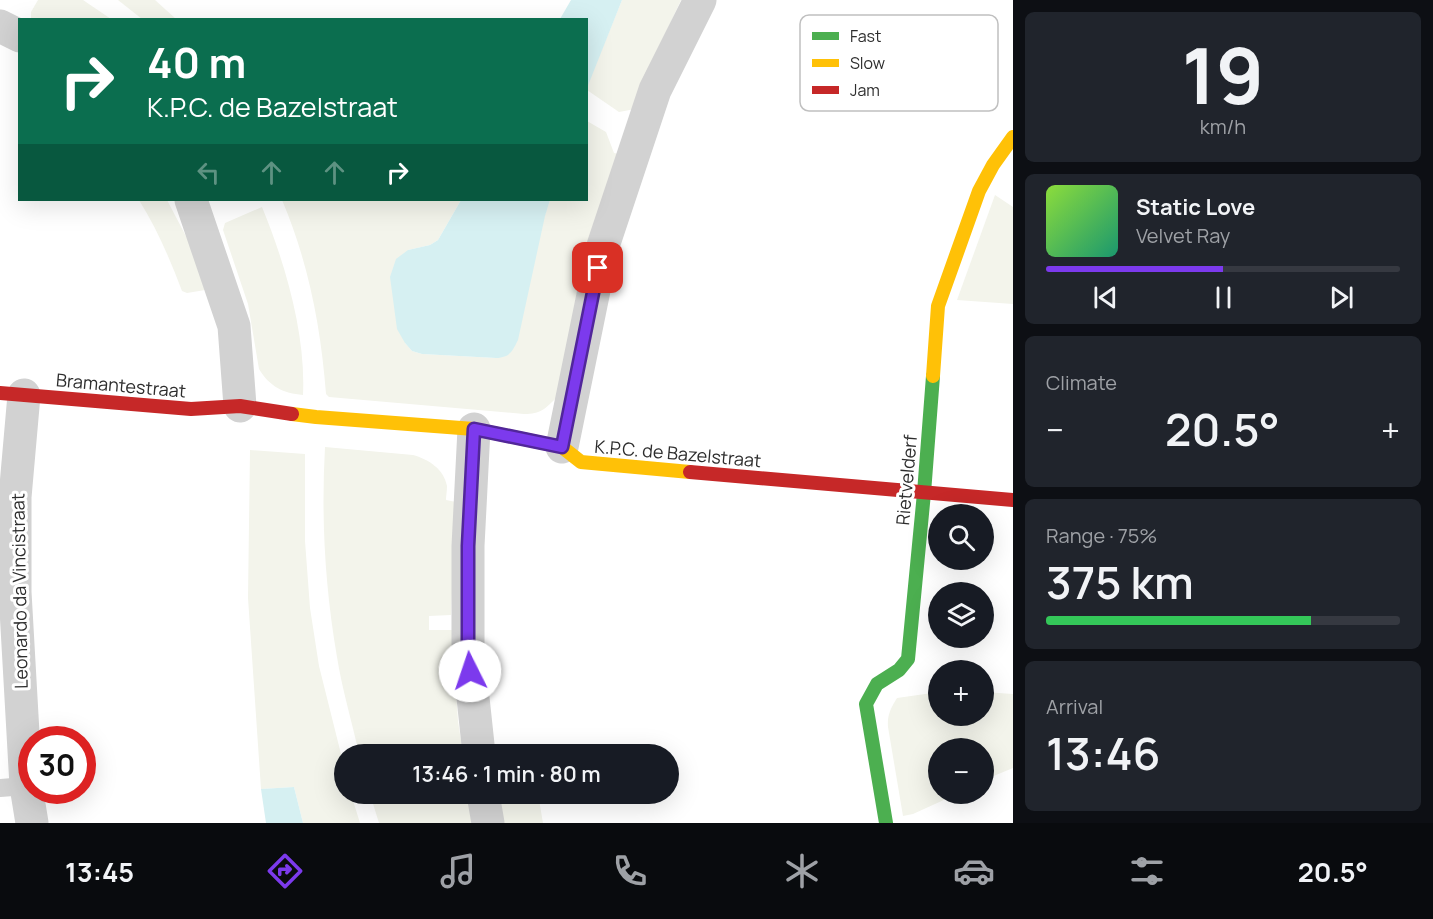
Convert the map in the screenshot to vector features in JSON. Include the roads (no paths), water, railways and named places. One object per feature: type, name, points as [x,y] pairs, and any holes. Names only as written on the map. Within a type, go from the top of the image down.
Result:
[{"type":"street","points":[[562,447],[603,246],[655,90],[700,0]]},
{"type":"street","points":[[0,26],[18,35]]},
{"type":"street","name":"Rietvelderf","points":[[886,823],[866,704],[877,684],[900,670],[908,659],[924,493],[938,306],[979,191],[993,165],[1013,137]]},
{"type":"street","points":[[191,201],[234,326],[240,406]]},
{"type":"street","name":"Bramantestraat","points":[[12,394],[191,409],[240,406]]},
{"type":"street","name":"Leonardo da Vincistraat","points":[[12,394],[15,497],[13,787],[32,823]]},
{"type":"street","name":"K.P.C. de Bazelstraat","points":[[240,406],[316,417],[474,429],[562,447],[581,462],[1013,500]]},
{"type":"street","points":[[474,429],[468,546],[468,651],[478,744]]},
{"type":"street","points":[[485,804],[488,823]]},
{"type":"water","points":[[571,0],[622,0],[588,85],[588,18],[561,18]]},
{"type":"water","points":[[460,201],[550,201],[518,340],[508,355],[496,358],[422,354],[412,351],[405,343],[397,329],[390,277],[396,259],[408,250],[430,245],[438,240]]},
{"type":"water","points":[[294,787],[303,823],[266,823],[261,789]]}]
